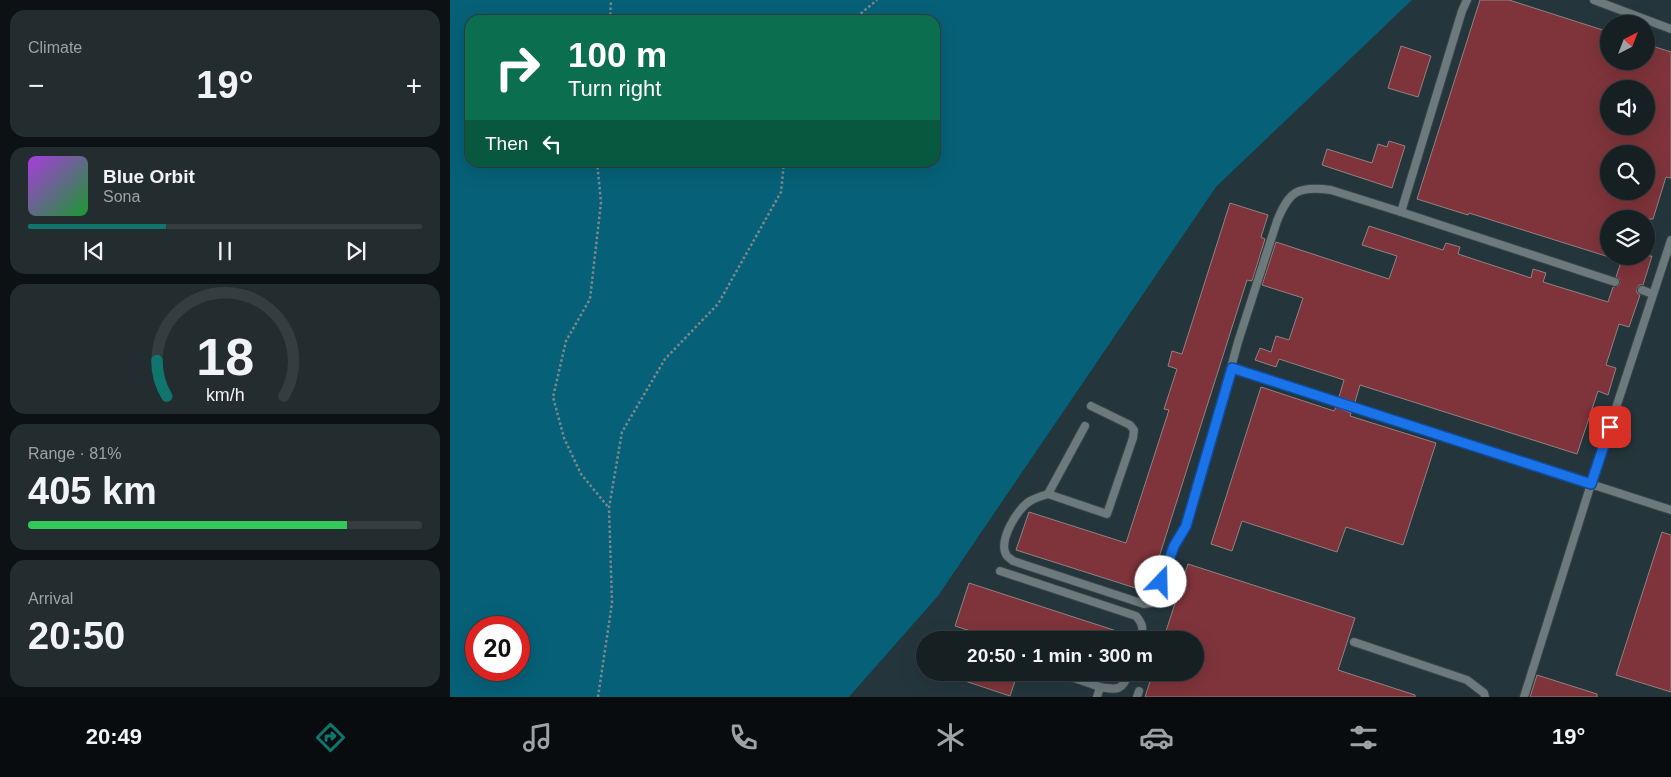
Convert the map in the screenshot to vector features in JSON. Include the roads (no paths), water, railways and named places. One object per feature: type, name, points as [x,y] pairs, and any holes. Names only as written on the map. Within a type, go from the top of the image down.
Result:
[{"type":"lane","points":[[1401,212],[1462,11],[1468,0]]},
{"type":"lane","points":[[1594,0],[1671,29]]},
{"type":"lane","points":[[1085,426],[1048,494],[1028,502],[1017,512],[1008,531],[1004,546],[1006,555],[1013,561],[1144,604],[1151,603],[1154,600],[1174,546],[1186,526],[1238,342],[1277,221],[1285,203],[1294,193],[1319,188],[1331,190],[1615,282]]},
{"type":"lane","points":[[1524,697],[1671,240]]},
{"type":"lane","points":[[1642,290],[1653,294]]},
{"type":"lane","points":[[1232,368],[1671,510]]},
{"type":"lane","points":[[1048,494],[1107,514],[1134,430],[1130,424],[1091,406]]},
{"type":"lane","points":[[1000,571],[1136,616],[1142,623],[1143,631]]},
{"type":"lane","points":[[1354,642],[1467,680],[1484,693],[1485,697]]},
{"type":"lane","points":[[1083,681],[1115,690],[1121,688],[1126,681]]},
{"type":"lane","points":[[1097,697],[1100,687]]}]
